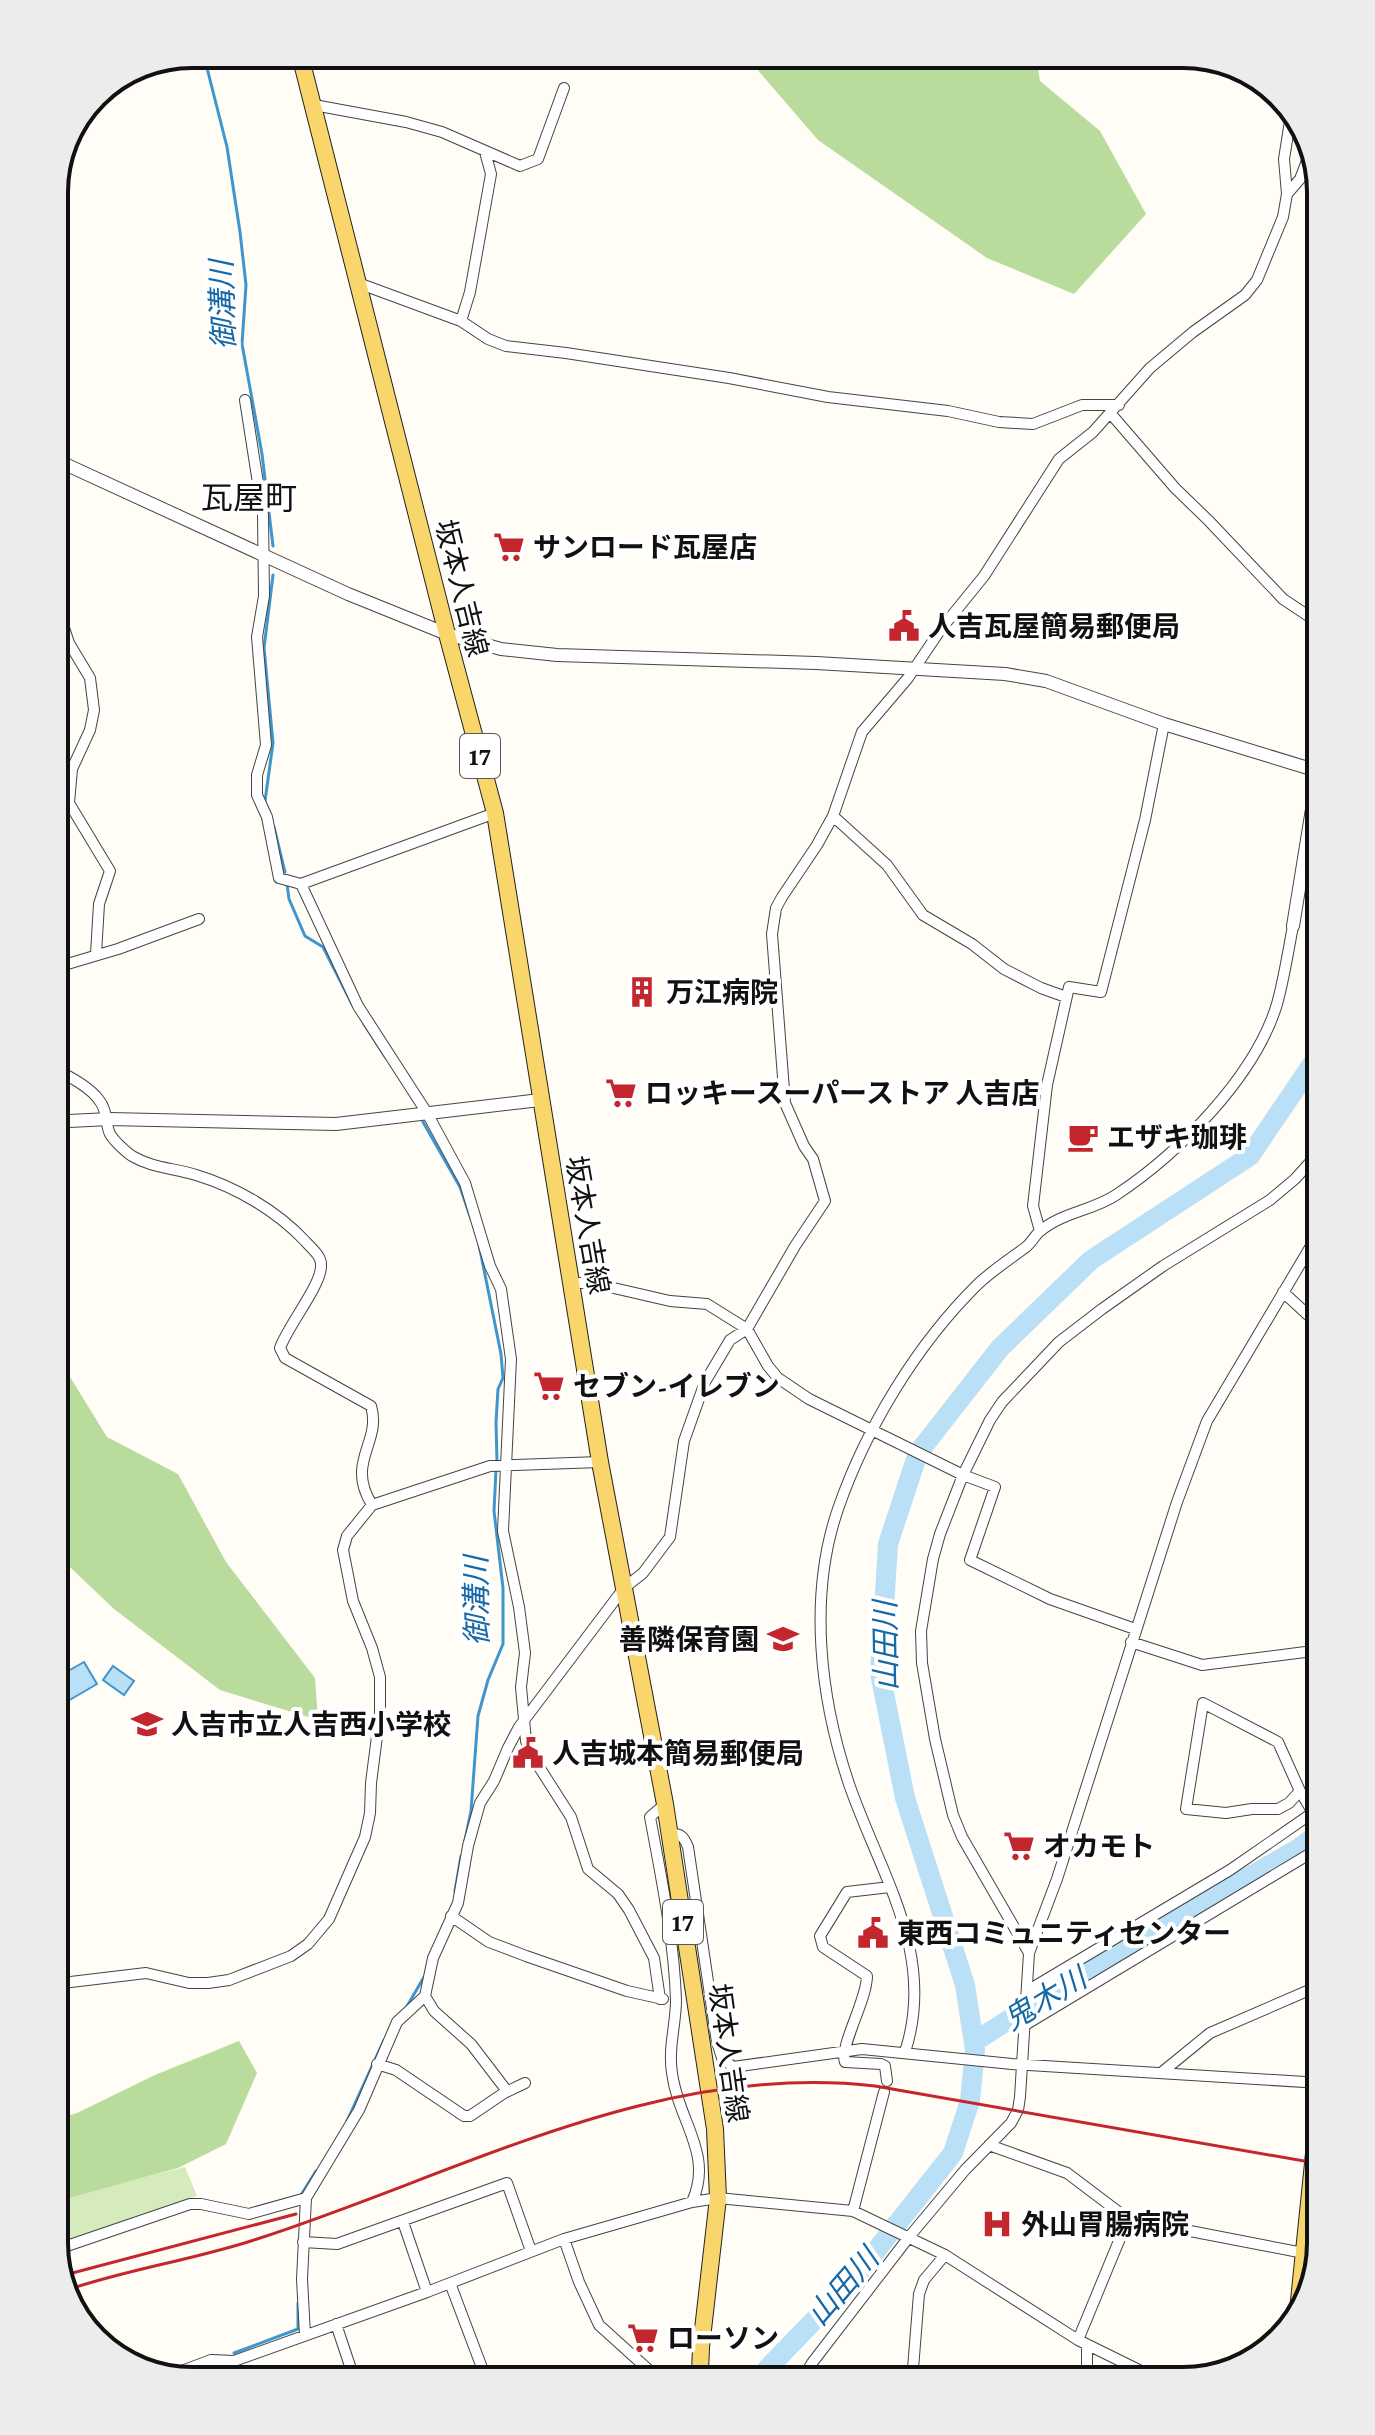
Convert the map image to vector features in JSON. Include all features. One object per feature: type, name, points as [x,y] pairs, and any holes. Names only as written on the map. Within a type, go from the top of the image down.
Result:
[{"type":"main road","name":"坂本人吉線","points":[[303,68],[495,813],[600,1462],[665,1804],[715,2129],[718,2198],[701,2347],[705,2367]]},
{"type":"street","points":[[314,105],[442,132],[520,166],[538,159],[564,88]]},
{"type":"street","points":[[305,2335],[303,2242],[306,2198],[359,2110],[397,2022],[425,1996],[433,1958],[458,1903],[468,1846],[480,1803],[524,1721],[624,1588],[643,1573],[670,1537],[684,1441],[698,1399],[717,1359],[730,1340],[747,1329],[825,1201],[813,1159],[785,1103],[772,934],[776,908],[833,816],[862,732],[984,576],[1059,459],[1115,410],[1150,368],[1245,295],[1257,280],[1280,229],[1287,194],[1284,159],[1289,128]]},
{"type":"street","points":[[461,321],[470,292],[491,174],[485,152]]},
{"type":"street","points":[[1287,194],[1300,179],[1305,167]]},
{"type":"street","points":[[358,283],[461,321],[488,339],[506,346],[610,360],[828,397],[948,411],[999,422],[1033,424],[1082,405],[1115,410],[1175,488],[1283,599],[1307,615]]},
{"type":"street","points":[[245,400],[263,515],[264,596],[257,637],[266,745],[257,775],[257,795],[267,817],[279,878],[301,884],[495,813]]},
{"type":"street","points":[[68,465],[348,594],[447,634],[501,649],[557,655],[816,663],[1005,674],[1046,681],[1164,724],[1307,767]]},
{"type":"street","points":[[68,640],[90,678],[94,710],[90,730],[72,769],[69,803],[110,871],[99,904],[96,954]]},
{"type":"street","points":[[1040,1231],[1033,1206],[1053,1048],[1069,987],[1101,992],[1145,820],[1164,724]]},
{"type":"street","points":[[833,816],[887,865],[923,915],[972,944],[1004,969],[1066,997]]},
{"type":"street","points":[[910,2052],[915,1981],[913,1956],[906,1929],[849,1785],[836,1736],[824,1667],[821,1585],[834,1522],[874,1429],[913,1362],[946,1318],[980,1283],[1028,1245],[1040,1231],[1076,1210],[1101,1205],[1169,1156],[1209,1116],[1254,1053],[1276,1007],[1307,840]]},
{"type":"street","points":[[301,884],[358,1006],[427,1113],[465,1183],[490,1266],[501,1289],[511,1359],[503,1531],[525,1653],[521,1687],[526,1741],[571,1817],[588,1869],[618,1894],[654,1958],[660,1999]]},
{"type":"street","points":[[68,964],[199,919]]},
{"type":"street","points":[[68,1075],[99,1099],[109,1119],[110,1134],[129,1154],[151,1166],[206,1178],[269,1210],[296,1231],[319,1256],[322,1265],[318,1278],[280,1348],[285,1358],[371,1406],[374,1421],[361,1462],[363,1490],[372,1505]]},
{"type":"street","points":[[68,1121],[109,1119],[336,1124],[540,1100]]},
{"type":"street","points":[[1029,1953],[962,1837],[953,1815],[935,1739],[922,1663],[921,1631],[940,1534],[980,1438],[1002,1402],[1059,1342],[1163,1266],[1270,1200],[1307,1166]]},
{"type":"street","points":[[810,2367],[909,2237],[965,2170],[1011,2123],[1018,2110],[1017,2064],[1025,2025],[1029,1953],[1057,1879],[1177,1502],[1207,1421],[1307,1252]]},
{"type":"street","points":[[573,1283],[592,1283],[670,1301],[707,1304],[747,1329],[778,1378],[809,1399],[963,1475],[995,1487],[970,1560],[1050,1599],[1135,1629]]},
{"type":"street","points":[[1283,1292],[1307,1314]]},
{"type":"street","points":[[68,1981],[146,1973],[189,1983],[229,1980],[291,1956],[308,1944],[329,1919],[365,1837],[380,1713],[380,1677],[353,1601],[343,1550],[347,1536],[372,1505],[490,1466],[600,1462]]},
{"type":"street","points":[[1131,1642],[1202,1665],[1307,1652]]},
{"type":"street","points":[[1300,1791],[1278,1809],[1226,1813],[1186,1809],[1203,1703],[1278,1742],[1300,1791],[1307,1800]]},
{"type":"street","points":[[665,1804],[650,1817],[676,1997],[672,2073],[681,2109],[696,2145],[701,2172],[692,2202]]},
{"type":"street","points":[[1027,1991],[1230,1870],[1307,1820]]},
{"type":"street","points":[[669,1834],[678,1833],[688,1847],[699,1932],[722,2058],[733,2067],[862,2049],[1017,2064],[1307,2083]]},
{"type":"street","points":[[1025,2025],[1307,1855]]},
{"type":"street","points":[[853,2211],[886,2086],[885,2066],[845,2062],[843,2051],[861,2007],[867,1976],[823,1947],[820,1936],[847,1892],[890,1887]]},
{"type":"street","points":[[451,1916],[489,1942],[627,1991],[660,1999],[676,1997]]},
{"type":"street","points":[[1161,2073],[1210,2033],[1307,1991]]},
{"type":"street","points":[[425,1996],[434,2011],[471,2044],[507,2091]]},
{"type":"street","points":[[377,2064],[396,2070],[464,2116],[470,2116],[507,2091],[525,2083]]},
{"type":"street","points":[[989,2145],[1067,2173],[1128,2219],[1306,2254]]},
{"type":"street","points":[[303,2242],[337,2244],[507,2183],[531,2251]]},
{"type":"street","points":[[68,2245],[190,2204],[249,2214],[306,2198]]},
{"type":"street","points":[[192,2367],[211,2360],[234,2361],[564,2239],[692,2202],[718,2198],[853,2211],[945,2255],[1083,2343],[1133,2367]]},
{"type":"street","points":[[1086,2367],[1083,2343],[1128,2219]]},
{"type":"street","points":[[403,2222],[427,2292]]},
{"type":"street","points":[[564,2239],[599,2325],[647,2367]]},
{"type":"street","points":[[913,2367],[919,2294],[924,2280],[945,2255]]},
{"type":"street","points":[[450,2283],[482,2367]]},
{"type":"street","points":[[336,2324],[350,2367]]},
{"type":"street","points":[[222,2367],[223,2362]]},
{"type":"green space","points":[[756,68],[1038,68],[1040,81],[1100,131],[1146,214],[1074,294],[987,258],[818,140]]},
{"type":"green space","points":[[68,1374],[107,1437],[178,1474],[226,1562],[315,1678],[318,1720],[220,1690],[114,1609],[68,1565]]},
{"type":"green space","points":[[239,2041],[257,2073],[226,2144],[178,2168],[68,2198],[68,2116],[155,2075]]},
{"type":"green space","points":[[185,2167],[197,2196],[68,2240],[68,2196]]},
{"type":"water","points":[[84,1662],[97,1684],[68,1701],[68,1671]]},
{"type":"water","points":[[113,1666],[134,1681],[124,1695],[103,1680]]},
{"type":"waterway","name":"御溝川","points":[[207,68],[227,147],[240,232],[246,285],[242,344],[262,454],[273,546]]},
{"type":"waterway","name":"御溝川","points":[[265,801],[273,743],[264,648],[273,575]]},
{"type":"waterway","name":"御溝川","points":[[274,827],[285,872]]},
{"type":"waterway","name":"御溝川","points":[[287,884],[289,899],[305,936],[323,947],[352,1004]]},
{"type":"waterway","name":"御溝川","points":[[364,1024],[386,1058]]},
{"type":"waterway","name":"山田川","points":[[769,2367],[852,2281],[953,2153],[970,2101],[975,2050],[965,1985],[905,1798],[880,1673],[888,1544],[918,1453],[1000,1348],[1091,1260],[1250,1156],[1307,1072]]},
{"type":"waterway","name":"御溝川","points":[[423,1122],[460,1187],[471,1219]]},
{"type":"waterway","name":"御溝川","points":[[479,1245],[503,1378],[498,1389],[497,1462]]},
{"type":"waterway","name":"御溝川","points":[[465,1840],[471,1811],[478,1716],[503,1644],[503,1588],[494,1511],[496,1470]]},
{"type":"waterway","name":"鬼木川","points":[[974,2042],[1096,1964],[1307,1842]]},
{"type":"waterway","name":"御溝川","points":[[455,1891],[461,1856]]},
{"type":"waterway","name":"御溝川","points":[[406,2008],[424,1977]]},
{"type":"waterway","name":"御溝川","points":[[347,2121],[384,2040]]},
{"type":"waterway","name":"御溝川","points":[[301,2195],[316,2171]]},
{"type":"waterway","name":"御溝川","points":[[234,2353],[298,2329],[298,2303]]},
{"type":"railway","points":[[77,2287],[257,2239],[560,2129],[637,2106],[715,2090],[794,2083],[875,2086],[1307,2162]]},
{"type":"railway","points":[[72,2273],[296,2214]]},
{"type":"place","name":"サンロード瓦屋店","points":[[509,547]]},
{"type":"place","name":"人吉瓦屋簡易郵便局","points":[[904,626]]},
{"type":"place","name":"万江病院","points":[[642,992]]},
{"type":"place","name":"ロッキースーパーストア 人吉店","points":[[621,1093]]},
{"type":"place","name":"エザキ珈琲","points":[[1083,1137]]},
{"type":"place","name":"セブン-イレブン","points":[[549,1386]]},
{"type":"place","name":"善隣保育園","points":[[783,1639]]},
{"type":"place","name":"人吉市立人吉西小学校","points":[[147,1724]]},
{"type":"place","name":"人吉城本簡易郵便局","points":[[528,1753]]},
{"type":"place","name":"オカモト","points":[[1019,1846]]},
{"type":"place","name":"東西コミュニティセンター","points":[[873,1933]]},
{"type":"place","name":"外山胃腸病院","points":[[997,2224]]},
{"type":"place","name":"ローソン","points":[[643,2338]]},
{"type":"district","name":"瓦屋町","points":[[249,498]]}]
